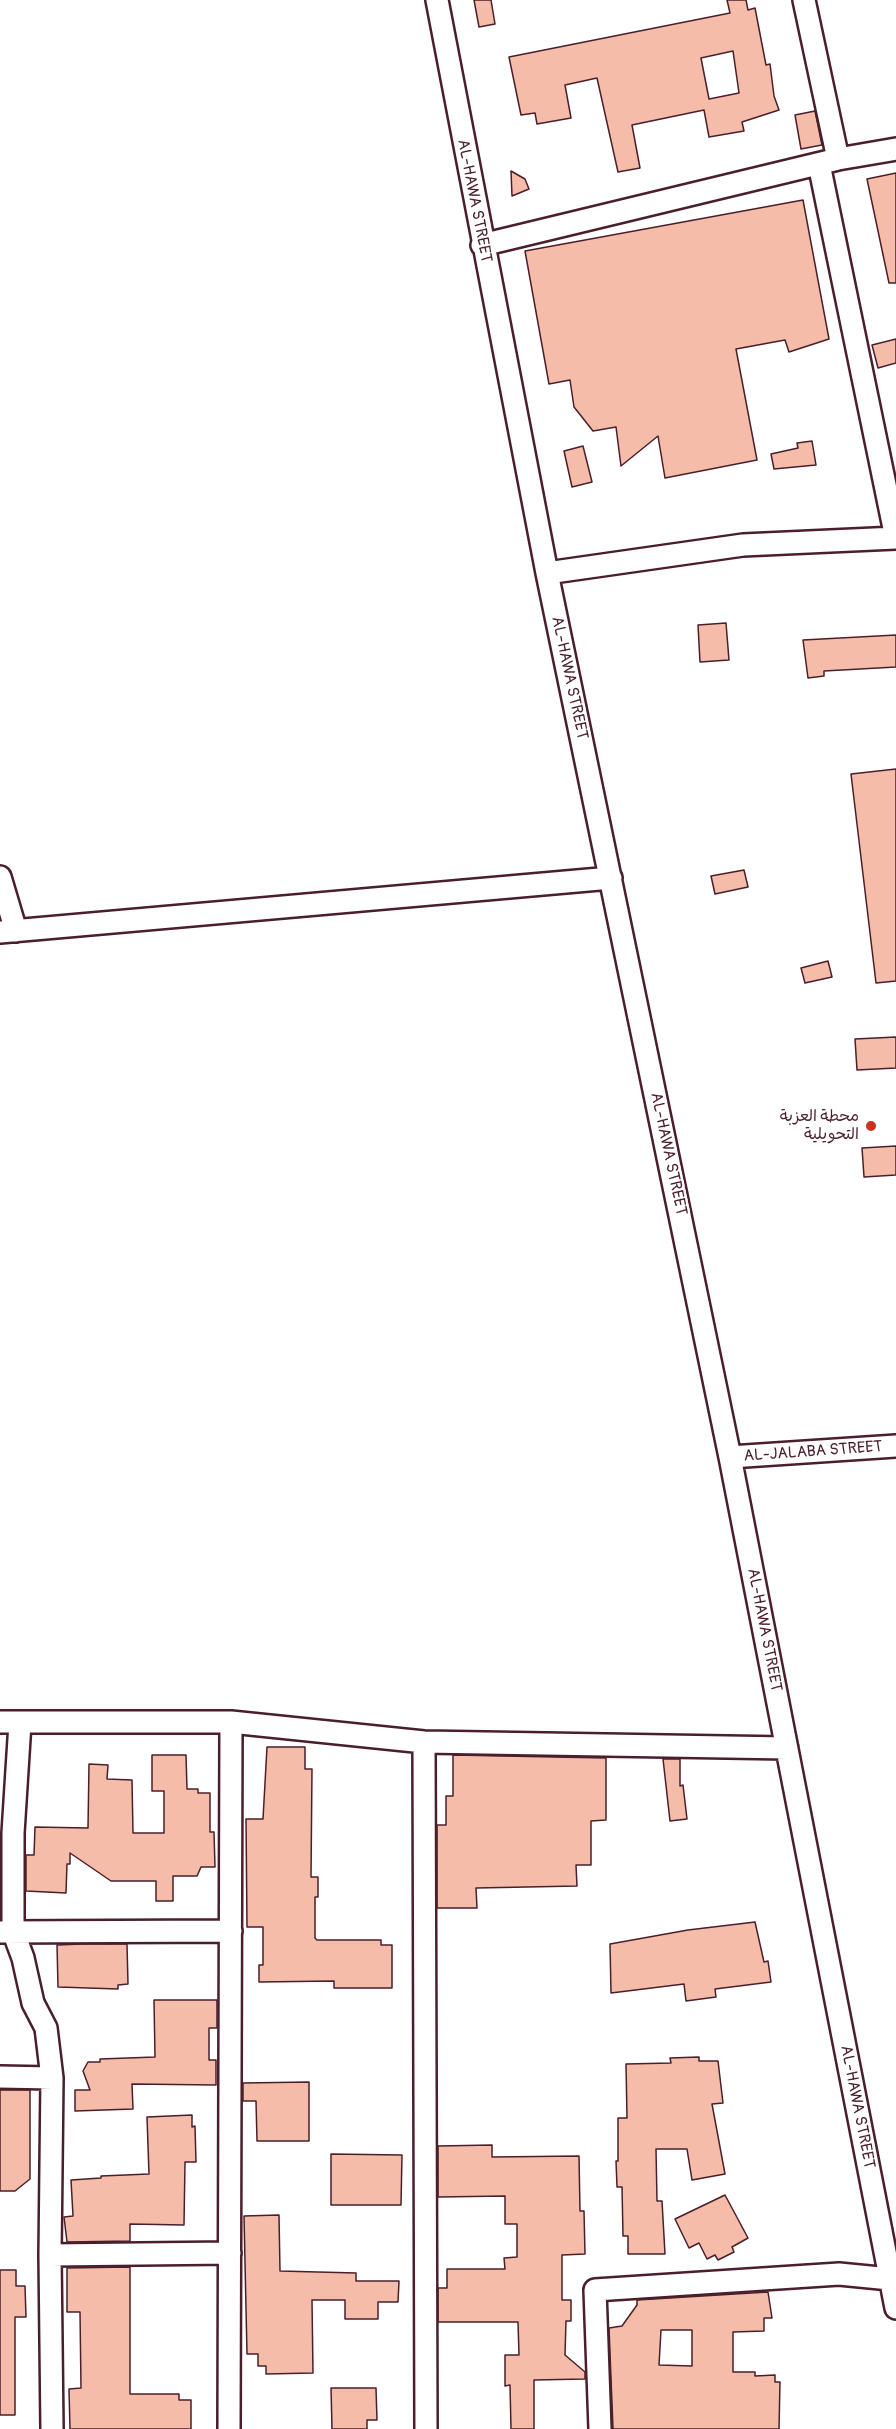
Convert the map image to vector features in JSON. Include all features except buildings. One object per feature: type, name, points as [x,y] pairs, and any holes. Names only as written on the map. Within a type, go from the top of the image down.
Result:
[{"type":"street","name":"AL-HAWA STREET","points":[[437,0],[482,245],[547,573],[730,1457],[896,2308]]},
{"type":"street","points":[[547,573],[743,544],[896,538],[828,161],[804,0]]},
{"type":"street","points":[[482,245],[828,161],[896,149]]},
{"type":"street","points":[[0,878],[8,932],[611,878]]},
{"type":"street","name":"AL-JALABA STREET","points":[[730,1457],[896,1446]]},
{"type":"street","points":[[52,2429],[50,2256],[52,2078],[46,2028],[33,2003],[23,1958],[7,1931],[13,1833],[10,1722],[231,1722],[424,1742],[787,1748]]},
{"type":"street","points":[[229,2429],[231,1722]]},
{"type":"street","points":[[424,1742],[426,2429]]},
{"type":"street","points":[[7,1931],[231,1931]]},
{"type":"street","points":[[0,2077],[52,2078]]},
{"type":"street","points":[[50,2256],[230,2253]]},
{"type":"street","points":[[600,2429],[595,2290],[839,2274],[890,2279]]},
{"type":"place","name":"محطة العزبة التحويلية","points":[[871,1126]]}]
